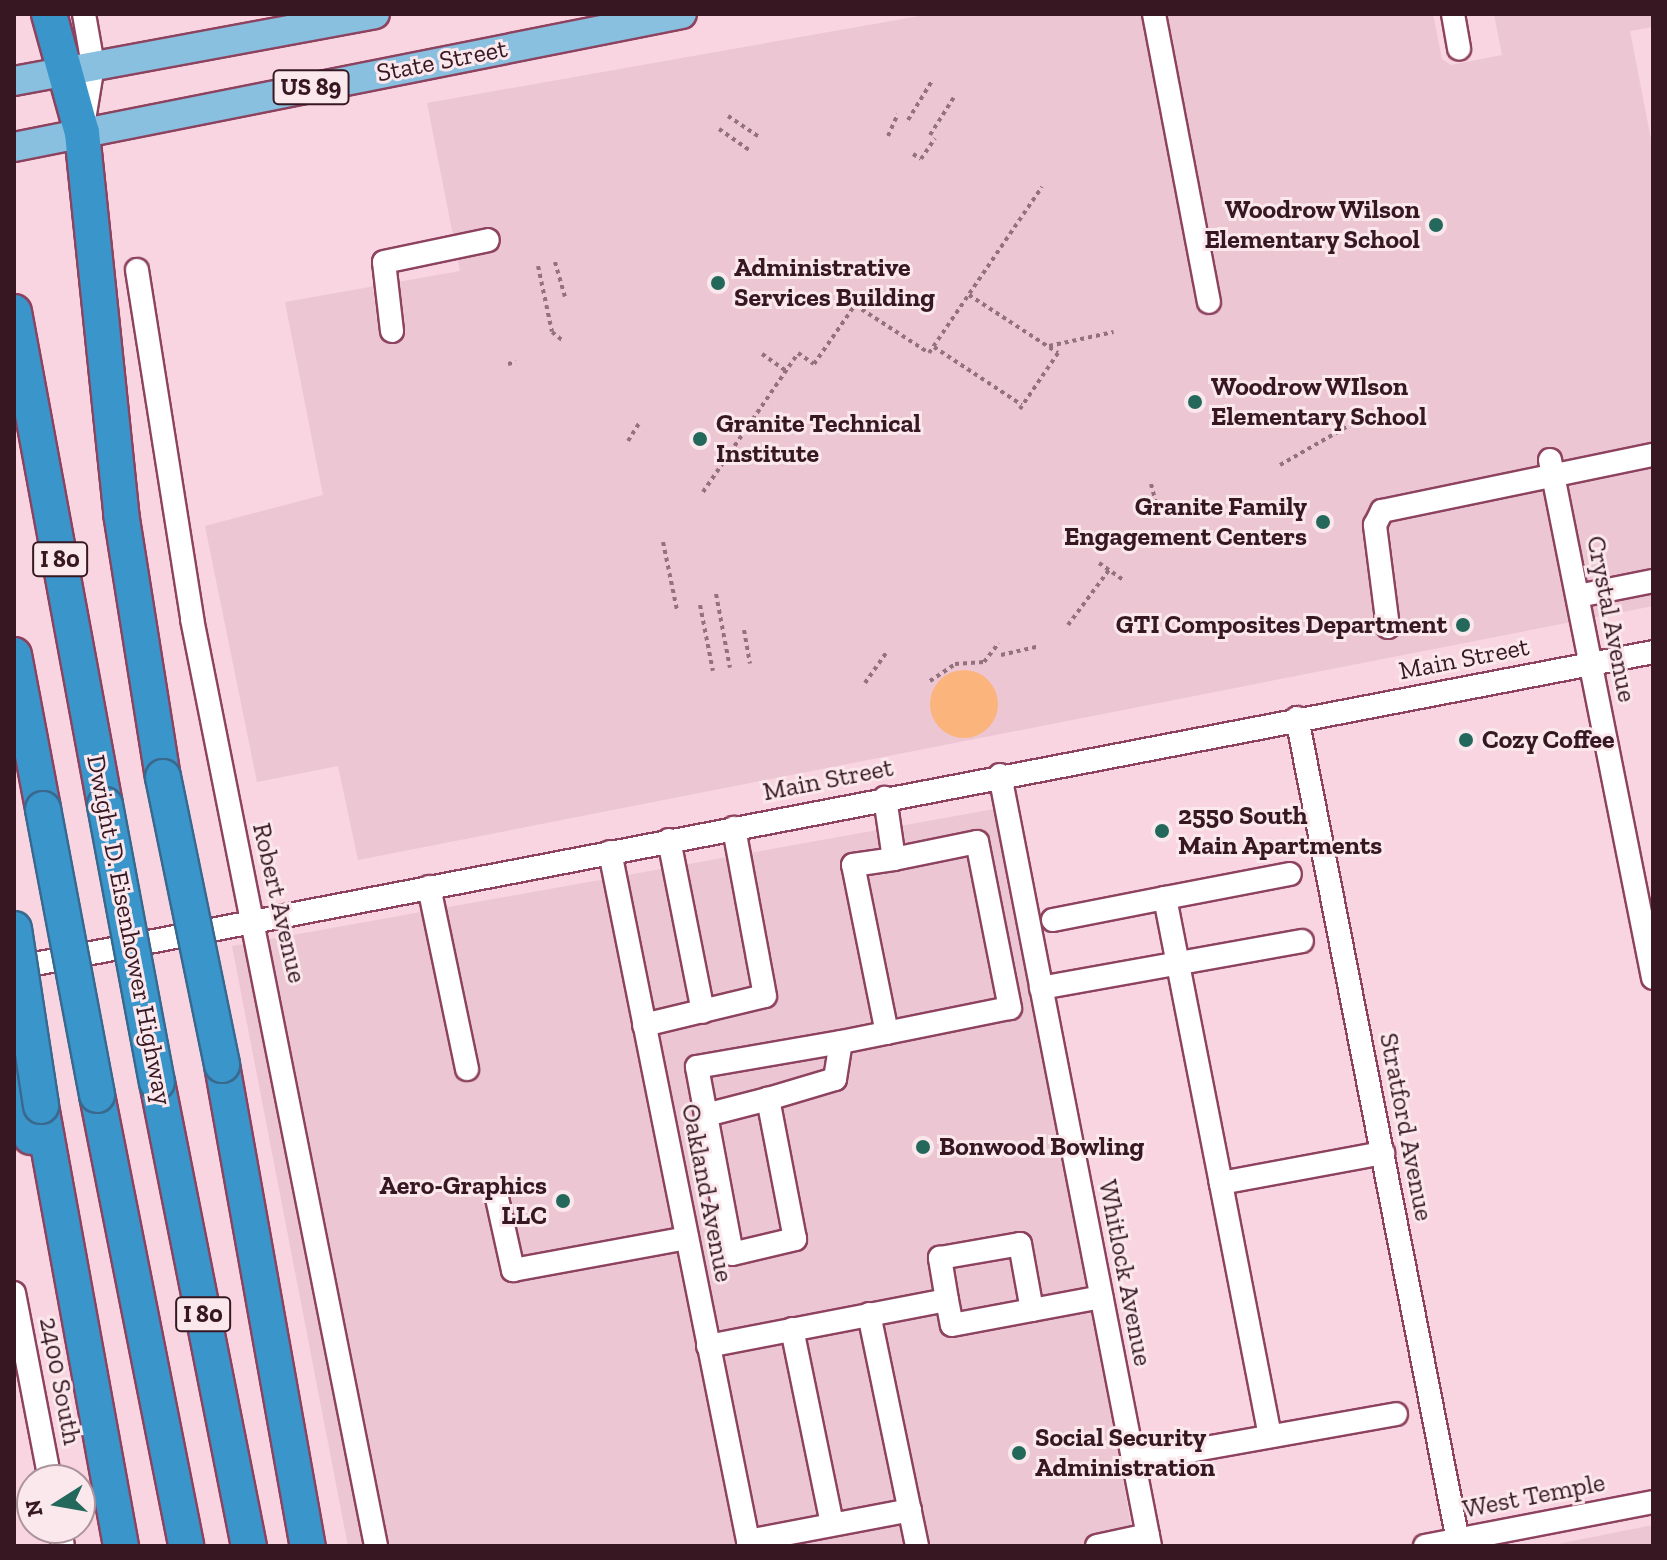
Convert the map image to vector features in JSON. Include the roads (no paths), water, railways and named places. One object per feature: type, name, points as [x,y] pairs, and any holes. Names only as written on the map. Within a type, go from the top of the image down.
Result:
[{"type":"highway","points":[[49,14],[78,68],[121,513],[163,777],[222,1065],[308,1546]]},
{"type":"highway","name":"Dwight D. Eisenhower Highway","points":[[14,312],[157,1082],[249,1546]]},
{"type":"highway","name":"I 80","points":[[14,655],[186,1546]]},
{"type":"highway","points":[[14,929],[32,1107],[121,1546]]},
{"type":"highway","points":[[14,1068],[32,1107]]},
{"type":"main road","name":"US 89","points":[[14,81],[375,14]]},
{"type":"main road","name":"State Street","points":[[14,147],[682,14]]},
{"type":"street","points":[[78,68],[84,14]]},
{"type":"street","points":[[1154,14],[1209,302]]},
{"type":"street","points":[[1453,14],[1459,48]]},
{"type":"street","points":[[392,331],[384,262],[488,240]]},
{"type":"street","name":"Robert Avenue","points":[[137,270],[192,619],[376,1546]]},
{"type":"street","points":[[1388,627],[1375,525],[1382,511],[1552,468],[1653,455]]},
{"type":"street","name":"Crystal Avenue","points":[[1552,468],[1653,978]]},
{"type":"street","points":[[1578,596],[1653,581]]},
{"type":"street","name":"Main Street","points":[[14,968],[1000,775],[1653,652]]},
{"type":"street","name":"Stratford Avenue","points":[[1297,718],[1459,1543]]},
{"type":"street","name":"Whitlock Avenue","points":[[1000,775],[1149,1540]]},
{"type":"street","points":[[885,798],[894,859]]},
{"type":"street","points":[[644,1025],[765,996],[734,828]]},
{"type":"street","points":[[669,840],[703,1012]]},
{"type":"street","points":[[768,1099],[795,1239],[732,1254],[697,1067],[841,1042],[887,1033],[1010,1008],[977,842],[853,865],[887,1033]]},
{"type":"street","name":"Oakland Avenue","points":[[610,852],[748,1544]]},
{"type":"street","points":[[1053,920],[1290,874]]},
{"type":"street","points":[[429,887],[467,1069]]},
{"type":"street","points":[[1165,898],[1270,1436]]},
{"type":"street","points":[[1041,988],[1302,941]]},
{"type":"street","points":[[706,1115],[835,1079],[841,1042]]},
{"type":"street","points":[[1221,1183],[1383,1153]]},
{"type":"street","points":[[497,1198],[513,1270],[687,1238]]},
{"type":"street","points":[[1032,1310],[1020,1244],[940,1258],[952,1325],[1032,1310],[1101,1297]]},
{"type":"street","name":"2400 South","points":[[14,1293],[47,1464]]},
{"type":"street","points":[[708,1346],[947,1300]]},
{"type":"street","points":[[869,1314],[917,1546]]},
{"type":"street","points":[[792,1329],[832,1524]]},
{"type":"street","points":[[1133,1461],[1396,1414]]},
{"type":"street","name":"West Temple","points":[[1425,1546],[1459,1543],[1653,1502]]},
{"type":"street","points":[[748,1544],[910,1510]]},
{"type":"street","points":[[1097,1546],[1149,1540]]},
{"type":"place","name":"Woodrow Wilson Elementary School","points":[[1436,225]]},
{"type":"place","name":"Administrative Services Building","points":[[718,283]]},
{"type":"place","name":"Woodrow WIlson Elementary School","points":[[1195,402]]},
{"type":"place","name":"Granite Technical Institute","points":[[700,439]]},
{"type":"place","name":"Granite Family Engagement Centers","points":[[1323,522]]},
{"type":"place","name":"GTI Composites Department","points":[[1463,625]]},
{"type":"place","name":"Cozy Coffee","points":[[1466,740]]},
{"type":"place","name":"2550 South Main Apartments","points":[[1162,831]]},
{"type":"place","name":"Bonwood Bowling","points":[[923,1147]]},
{"type":"place","name":"Aero-Graphics LLC","points":[[563,1201]]},
{"type":"place","name":"Social Security Administration","points":[[1019,1453]]}]
